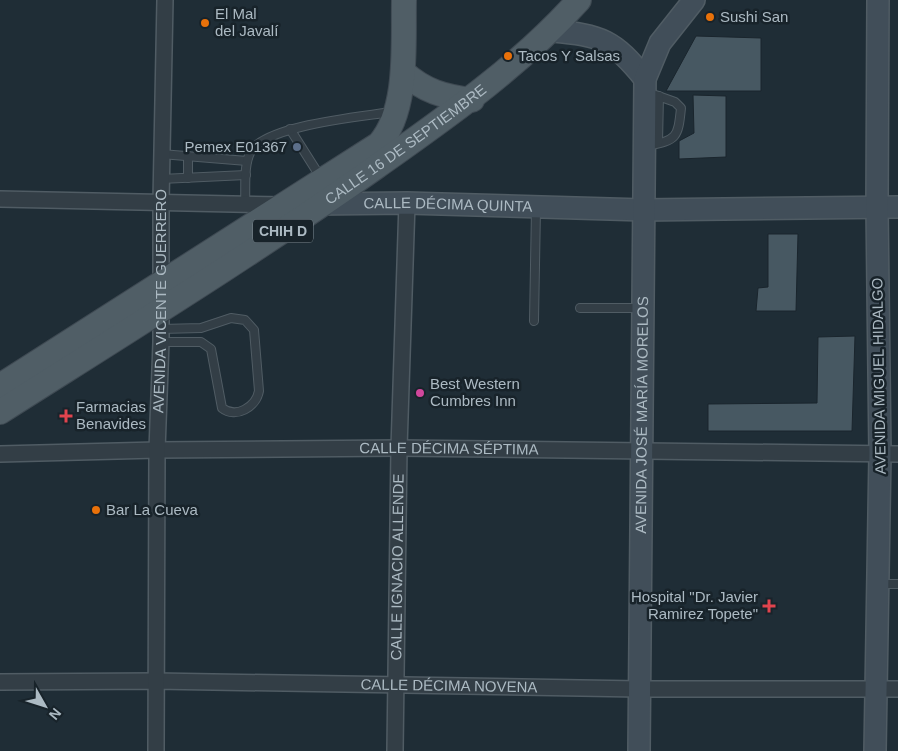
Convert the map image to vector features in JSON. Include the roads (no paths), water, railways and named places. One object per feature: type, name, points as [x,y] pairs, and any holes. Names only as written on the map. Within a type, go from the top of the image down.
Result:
[{"type":"main road","name":"CALLE 16 DE SEPTIEMBRE","points":[[0,412],[161,327],[379,144],[393,124],[403,72],[404,0]]},
{"type":"main road","points":[[552,31],[579,0]]},
{"type":"main road","points":[[650,89],[660,43],[694,0]]},
{"type":"main road","name":"AVENIDA MIGUEL HIDALGO","points":[[875,751],[876,688],[888,584],[889,454],[876,207],[878,0]]},
{"type":"main road","name":"CALLE 16 DE SEPTIEMBRE","points":[[0,386],[284,205],[323,192],[472,100],[552,31]]},
{"type":"main road","points":[[552,31],[583,34],[605,40],[626,55],[650,89]]},
{"type":"main road","points":[[403,72],[430,92],[450,98],[472,100]]},
{"type":"main road","name":"AVENIDA JOSÉ MARÍA MORELOS","points":[[639,751],[644,210],[651,145],[650,89]]},
{"type":"main road","name":"CALLE DÉCIMA QUINTA","points":[[323,192],[407,203],[644,210],[898,207]]},
{"type":"street","name":"AVENIDA VICENTE GUERRERO","points":[[156,751],[157,450],[161,327],[160,201],[165,0]]},
{"type":"street","points":[[0,199],[284,205]]},
{"type":"street","name":"CALLE IGNACIO ALLENDE","points":[[394,751],[399,448],[407,203]]},
{"type":"street","name":"CALLE DÉCIMA SÉPTIMA","points":[[0,454],[157,450],[399,448],[889,454]]},
{"type":"street","name":"CALLE DÉCIMA NOVENA","points":[[0,682],[156,681],[639,689],[898,689]]},
{"type":"lane","points":[[650,89],[675,102],[680,108],[679,132],[671,140],[651,145]]},
{"type":"lane","points":[[245,204],[247,161],[254,147],[273,135],[290,129],[395,111]]},
{"type":"lane","points":[[290,129],[323,192]]},
{"type":"lane","points":[[162,154],[247,161]]},
{"type":"lane","points":[[188,156],[188,178]]},
{"type":"lane","points":[[161,179],[246,175]]},
{"type":"lane","points":[[534,321],[536,207]]},
{"type":"lane","points":[[580,308],[643,308]]},
{"type":"lane","points":[[239,318],[245,320],[254,330],[259,391],[254,405],[232,414],[222,408],[214,355],[207,345],[161,327],[201,328],[239,318]]},
{"type":"lane","points":[[201,328],[201,342]]},
{"type":"place","name":"Sushi San","points":[[710,17]]},
{"type":"place","name":"El Mal del Javalí","points":[[205,23]]},
{"type":"place","name":"Tacos Y Salsas","points":[[508,56]]},
{"type":"place","name":"Pemex E01367","points":[[297,147]]},
{"type":"place","name":"Best Western Cumbres Inn","points":[[420,393]]},
{"type":"place","name":"Farmacias Benavides","points":[[66,416]]},
{"type":"place","name":"Bar La Cueva","points":[[96,510]]},
{"type":"place","name":"Hospital \"Dr. Javier Ramirez Topete\"","points":[[769,606]]}]
